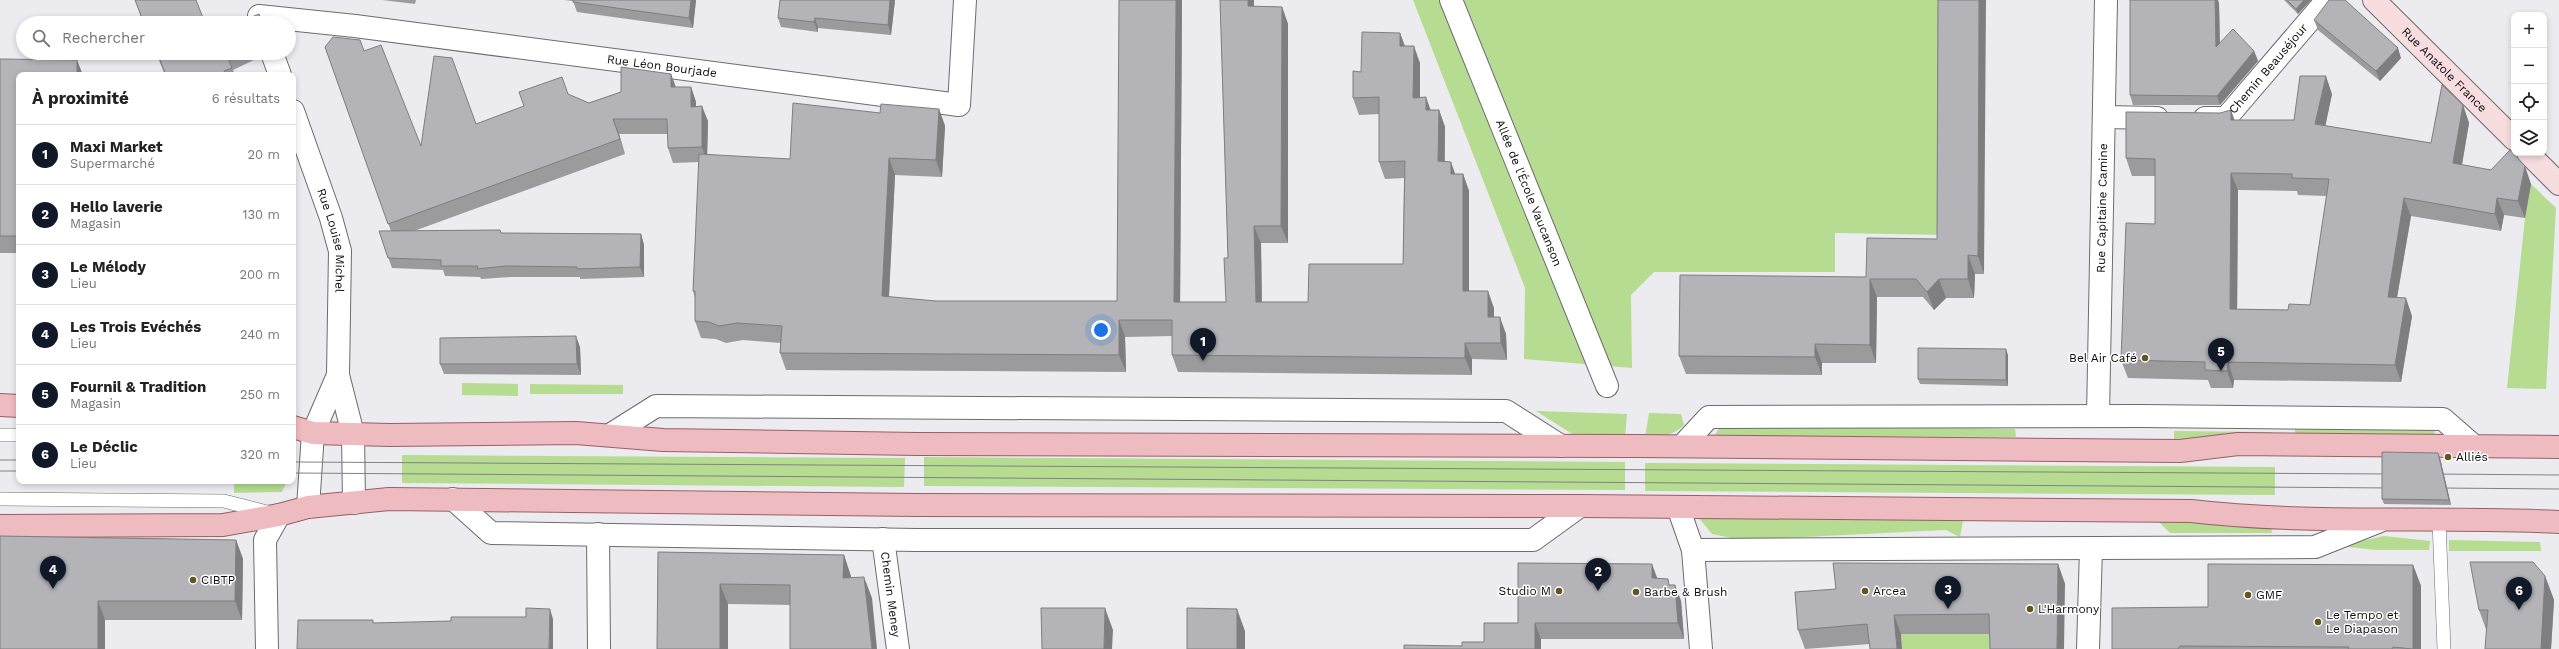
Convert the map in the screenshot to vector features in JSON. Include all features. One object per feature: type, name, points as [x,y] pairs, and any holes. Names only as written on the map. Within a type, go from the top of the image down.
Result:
[{"type":"main road","points":[[0,405],[16,406]]},
{"type":"main road","points":[[300,431],[353,434],[610,435],[663,440],[917,444],[1682,446],[2180,451],[2238,444],[2559,447]]},
{"type":"main road","points":[[0,526],[223,525],[279,515],[308,507],[389,499],[933,505],[1580,506],[2191,511],[2233,516],[2380,521],[2559,522]]},
{"type":"street","name":"Rue Léon Bourjade","points":[[296,18],[959,105],[965,0]]},
{"type":"street","name":"Allée de l'École Vaucanson","points":[[1451,0],[1607,386]]},
{"type":"street","name":"Rue Capitaine Camine","points":[[2098,416],[2106,0]]},
{"type":"street","name":"Chemin Beauséjour","points":[[2104,117],[2226,118],[2327,0]]},
{"type":"street","name":"Rue Anatole France","points":[[2374,0],[2511,136]]},
{"type":"street","name":"Rue Léon Bourjade","points":[[258,13],[280,16]]},
{"type":"street","points":[[275,60],[279,72]]},
{"type":"street","name":"Rue Louise Michel","points":[[296,119],[331,218],[340,251],[338,375],[353,434],[354,502]]},
{"type":"street","points":[[2531,156],[2559,184]]},
{"type":"street","name":"Rue Louise Michel","points":[[308,507],[300,431],[338,375]]},
{"type":"street","points":[[610,435],[656,406],[1506,411],[1561,446]]},
{"type":"street","points":[[1682,446],[1709,417],[2098,416],[2443,419],[2475,447]]},
{"type":"street","points":[[453,499],[491,533],[883,539],[1533,540],[1580,506]]},
{"type":"street","points":[[1678,507],[1693,550],[1701,649]]},
{"type":"street","points":[[267,649],[265,540],[279,515]]},
{"type":"street","points":[[1693,550],[2315,547],[2380,521]]},
{"type":"street","points":[[598,534],[599,649]]},
{"type":"street","name":"Chemin Meney","points":[[883,539],[898,649]]},
{"type":"street","points":[[2088,649],[2091,548]]},
{"type":"lane","points":[[0,435],[16,435]]},
{"type":"lane","points":[[0,499],[224,501],[279,515]]},
{"type":"lane","points":[[2440,521],[2444,649]]},
{"type":"green space","points":[[1413,0],[1945,0],[1944,235],[1835,233],[1835,272],[1654,272],[1631,295],[1632,368],[1524,359],[1525,288]]},
{"type":"green space","points":[[2531,184],[2556,208],[2546,389],[2507,388],[2525,218]]},
{"type":"green space","points":[[462,383],[518,384],[518,396],[462,395]]},
{"type":"green space","points":[[530,384],[623,385],[623,394],[530,394]]},
{"type":"green space","points":[[1536,411],[1627,414],[1625,437],[1574,435]]},
{"type":"green space","points":[[1649,413],[1681,414],[1684,425],[1675,432],[1666,435],[1645,438]]},
{"type":"green space","points":[[1723,423],[2015,429],[2016,437],[1714,436]]},
{"type":"green space","points":[[2295,424],[2435,427],[2434,436],[2295,436]]},
{"type":"green space","points":[[2174,431],[2272,432],[2272,436],[2174,440]]},
{"type":"green space","points":[[402,455],[905,458],[904,487],[402,483]]},
{"type":"green space","points":[[924,457],[1625,462],[1625,490],[924,486]]},
{"type":"green space","points":[[1645,463],[2275,467],[2275,495],[1645,491]]},
{"type":"green space","points":[[234,484],[286,484],[282,492],[234,493]]},
{"type":"green space","points":[[1698,517],[1963,520],[1960,537],[1946,530],[1741,540],[1712,534]]},
{"type":"green space","points":[[2157,520],[2271,526],[2272,533],[2170,533]]},
{"type":"green space","points":[[2384,536],[2430,541],[2429,550],[2377,550],[2339,546]]},
{"type":"green space","points":[[2449,540],[2540,542],[2541,551],[2449,551]]},
{"type":"green space","points":[[1901,634],[1996,634],[1997,649],[1902,649]]},
{"type":"building","points":[[135,0],[196,0],[202,16],[141,16]]},
{"type":"building","points":[[573,0],[691,0],[689,18],[573,2]]},
{"type":"building","points":[[780,0],[890,0],[888,25],[815,18],[814,22],[778,18]]},
{"type":"building","points":[[1119,0],[1176,0],[1174,302],[1226,302],[1224,258],[1228,258],[1220,0],[1248,0],[1248,6],[1282,7],[1281,226],[1254,226],[1256,302],[1308,302],[1309,264],[1403,264],[1405,161],[1379,162],[1379,97],[1353,98],[1353,71],[1361,72],[1362,32],[1400,33],[1400,46],[1414,46],[1413,98],[1426,97],[1426,110],[1439,110],[1438,161],[1451,162],[1451,174],[1463,174],[1463,291],[1488,291],[1488,317],[1500,317],[1501,343],[1465,343],[1465,358],[1172,355],[1172,320],[1119,320],[1119,355],[780,353],[782,326],[737,323],[719,326],[709,322],[695,321],[695,291],[693,291],[699,154],[790,159],[793,103],[880,113],[881,104],[939,109],[936,160],[889,158],[882,296],[936,301],[1117,301]]},
{"type":"building","points":[[1938,0],[1979,0],[1978,256],[1968,255],[1968,279],[1939,279],[1927,292],[1916,279],[1870,279],[1870,345],[1815,344],[1815,357],[1679,356],[1680,275],[1866,277],[1867,238],[1937,239]]},
{"type":"building","points":[[2130,0],[2215,0],[2216,47],[2233,29],[2254,51],[2217,96],[2130,95]]},
{"type":"building","points":[[2287,0],[2304,0],[2296,9]]},
{"type":"building","points":[[2329,0],[2345,0],[2398,48],[2376,71],[2314,20]]},
{"type":"building","points":[[333,37],[360,40],[364,51],[381,45],[421,146],[434,56],[452,58],[476,124],[524,106],[519,92],[562,77],[568,94],[589,103],[621,92],[621,67],[671,74],[671,87],[691,87],[691,107],[702,106],[702,147],[668,148],[667,119],[613,119],[620,139],[388,224],[325,47]]},
{"type":"building","points":[[0,59],[77,60],[77,72],[16,72],[16,236],[0,236]]},
{"type":"building","points":[[160,60],[229,60],[232,68],[224,72],[165,72]]},
{"type":"building","points":[[2300,76],[2326,76],[2315,124],[2431,143],[2442,85],[2463,105],[2453,163],[2491,170],[2510,150],[2511,156],[2516,156],[2525,166],[2518,201],[2497,198],[2495,214],[2404,198],[2388,297],[2406,298],[2395,365],[2228,362],[2227,371],[2205,370],[2205,362],[2121,360],[2126,223],[2155,224],[2155,159],[2126,158],[2126,112],[2220,113],[2231,110],[2231,120],[2294,120]],"holes":[[[2231,173],[2292,174],[2292,178],[2329,179],[2310,305],[2289,304],[2288,310],[2230,309]]]},
{"type":"building","points":[[500,230],[501,233],[641,234],[640,267],[577,269],[577,267],[506,266],[477,269],[478,266],[441,266],[441,260],[388,258],[379,231]]},
{"type":"building","points":[[576,336],[577,364],[440,364],[440,338]]},
{"type":"building","points":[[1918,348],[2006,349],[2006,380],[1918,379]]},
{"type":"building","points":[[2382,452],[2438,453],[2449,500],[2382,499]]},
{"type":"building","points":[[0,536],[236,540],[235,601],[98,601],[98,649],[0,649]]},
{"type":"building","points":[[658,552],[844,555],[843,578],[864,577],[872,649],[790,649],[790,585],[720,584],[720,649],[657,649]]},
{"type":"building","points":[[2470,562],[2533,562],[2545,576],[2541,649],[2485,649],[2488,610],[2479,610]]},
{"type":"building","points":[[1518,563],[1652,564],[1652,578],[1668,579],[1669,585],[1675,585],[1678,623],[1535,623],[1535,649],[1404,649],[1404,645],[1462,646],[1462,642],[1484,642],[1484,623],[1518,623]]},
{"type":"building","points":[[1833,563],[2058,564],[2057,649],[1990,649],[1989,614],[1894,615],[1897,649],[1870,649],[1867,624],[1798,630],[1795,592],[1836,589]]},
{"type":"building","points":[[2208,564],[2413,565],[2413,649],[2393,647],[2392,649],[2348,649],[2349,647],[2180,646],[2178,649],[2112,649],[2112,608],[2208,607]]},
{"type":"building","points":[[526,608],[550,609],[549,649],[297,649],[298,620],[373,620],[373,623],[451,621],[451,617],[526,617]]},
{"type":"building","points":[[1041,608],[1105,608],[1104,649],[1042,649]]},
{"type":"building","points":[[1187,608],[1237,609],[1237,649],[1187,649]]},
{"type":"tram line","points":[[0,460],[16,460]]},
{"type":"tram line","points":[[296,462],[2393,474]]},
{"type":"tram line","points":[[0,471],[16,471]]},
{"type":"tram line","points":[[296,473],[2393,488]]},
{"type":"tram line","points":[[2433,474],[2559,475]]},
{"type":"tram line","points":[[2437,488],[2559,489]]},
{"type":"place","name":"Bel Air Café","points":[[2145,358]]},
{"type":"place","name":"Maxi Market","points":[[1203,361]]},
{"type":"place","name":"Fournil & Tradition","points":[[2221,371]]},
{"type":"place","name":"Alliés","points":[[2448,457]]},
{"type":"place","name":"CIBTP","points":[[193,580]]},
{"type":"place","name":"Les Trois Evéchés","points":[[53,589]]},
{"type":"place","name":"Studio M","points":[[1559,591]]},
{"type":"place","name":"Hello laverie","points":[[1598,591]]},
{"type":"place","name":"Arcea","points":[[1865,591]]},
{"type":"place","name":"Barbe & Brush","points":[[1636,592]]},
{"type":"place","name":"GMF","points":[[2248,595]]},
{"type":"place","name":"Le Mélody","points":[[1948,609]]},
{"type":"place","name":"L'Harmony","points":[[2030,609]]},
{"type":"place","name":"Le Déclic","points":[[2519,610]]},
{"type":"place","name":"Le Tempo et Le Diapason","points":[[2318,622]]}]
